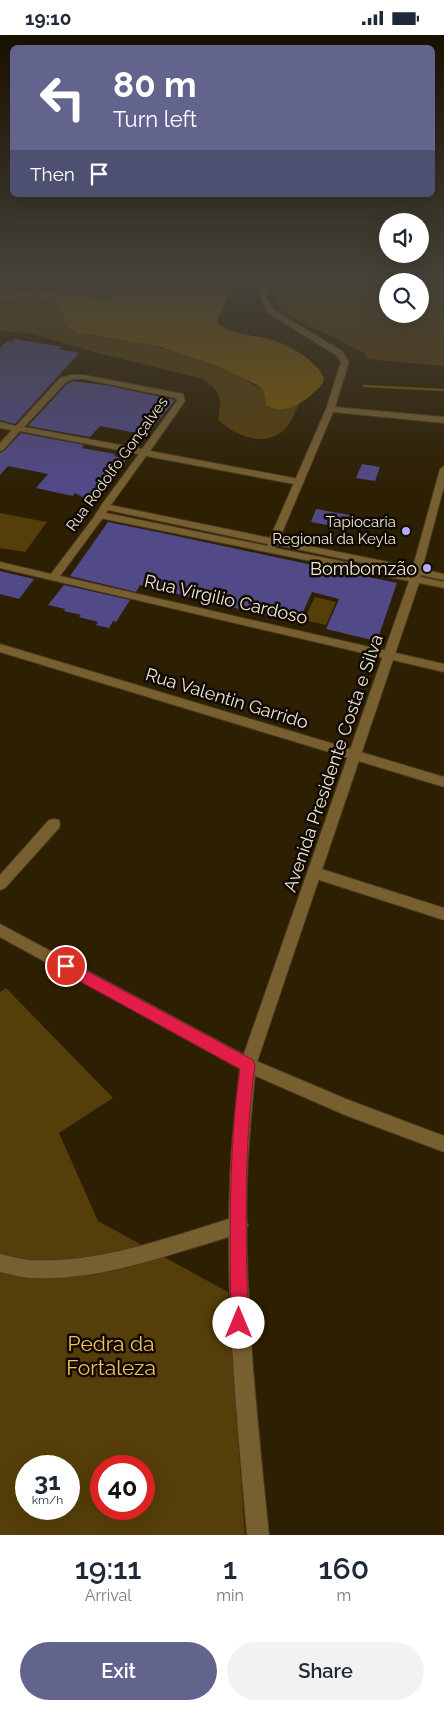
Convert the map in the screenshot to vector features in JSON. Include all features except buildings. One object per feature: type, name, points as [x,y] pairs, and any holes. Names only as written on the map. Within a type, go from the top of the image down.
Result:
[{"type":"street","points":[[272,546],[330,409],[345,365],[344,359],[333,349]]},
{"type":"street","name":"Rua Rodolfo Gonçalves","points":[[18,429],[60,383],[69,377],[84,377],[180,396],[181,401],[54,577]]},
{"type":"street","points":[[330,409],[444,420]]},
{"type":"street","points":[[0,425],[299,482]]},
{"type":"street","points":[[0,448],[18,429]]},
{"type":"street","name":"Avenida Presidente Costa e Silva","points":[[258,1535],[239,1323],[238,1159],[241,1115],[248,1065],[356,755],[387,655],[415,575],[444,469]]},
{"type":"street","points":[[102,511],[415,575],[444,577]]},
{"type":"street","name":"Rua Virgilio Cardoso","points":[[0,565],[444,668]]},
{"type":"street","points":[[415,575],[444,585]]},
{"type":"street","name":"Rua Valentin Garrido","points":[[0,648],[444,782]]},
{"type":"street","points":[[0,884],[54,824]]},
{"type":"street","points":[[315,873],[444,914]]},
{"type":"street","points":[[0,930],[248,1065],[345,1107],[444,1144]]},
{"type":"street","points":[[0,1263],[30,1269],[72,1267],[172,1245],[239,1225]]},
{"type":"green space","points":[[84,349],[165,349],[185,354],[234,373],[263,390],[265,401],[270,407],[279,409],[299,404],[288,426],[283,431],[267,439],[249,437],[232,430],[218,419],[219,396],[214,388],[203,379]]},
{"type":"green space","points":[[357,349],[444,349],[444,366],[367,359],[365,353]]},
{"type":"green space","points":[[0,513],[47,522],[25,552],[0,548]]},
{"type":"green space","points":[[315,597],[336,602],[326,625],[304,620]]},
{"type":"green space","name":"Pedra da Fortaleza","points":[[6,988],[113,1098],[59,1133],[98,1221],[228,1292],[245,1535],[0,1535],[0,992]]},
{"type":"shaded area","points":[[167,349],[293,349],[314,364],[324,378],[323,383],[312,395],[290,408],[282,409],[266,405],[263,390],[257,385],[218,366]]},
{"type":"waterway","points":[[364,386],[444,390]]},
{"type":"place","name":"Tapiocaria Regional da Keyla","points":[[406,531]]},
{"type":"place","name":"Bombomzão","points":[[427,568]]},
{"type":"route","points":[[66,966],[248,1065],[241,1115],[238,1168],[239,1323]]}]
